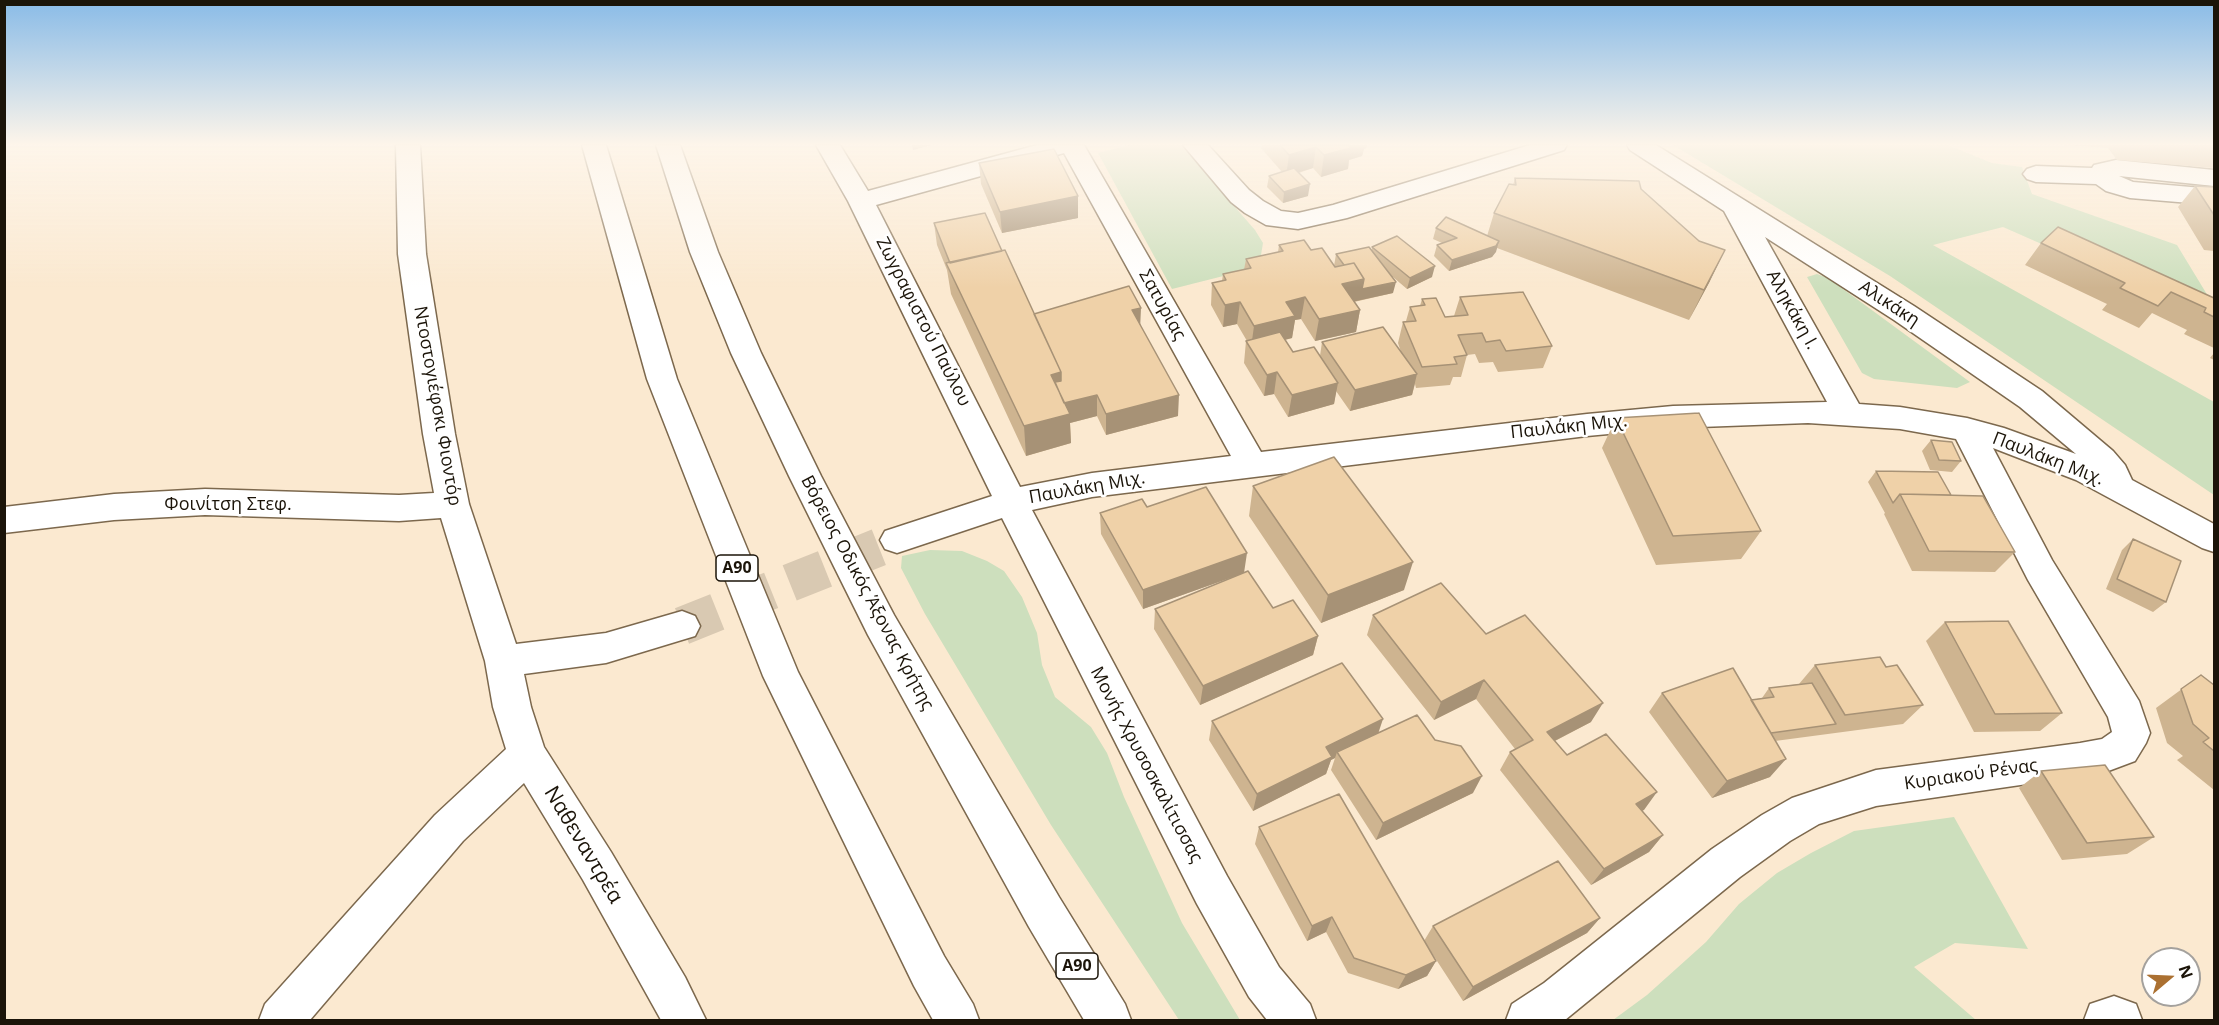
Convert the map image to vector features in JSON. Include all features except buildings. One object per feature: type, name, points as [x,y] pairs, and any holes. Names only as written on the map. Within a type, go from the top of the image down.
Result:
[{"type":"main road","name":"Ντοστογιέφσκι Φιοντόρ","points":[[410,193],[412,254],[439,434],[453,504],[504,661]]},
{"type":"main road","name":"Α90","points":[[608,193],[662,379],[781,676],[924,961],[957,1020]]},
{"type":"main road","name":"Βόρειος Οδικός Άξονας Κρήτης","points":[[684,193],[704,252],[738,333],[805,476],[881,625],[1044,912],[1109,1020]]},
{"type":"main road","name":"Ζωγραφιστού Παύλου","points":[[856,193],[1011,502]]},
{"type":"main road","points":[[861,201],[890,193]]},
{"type":"main road","name":"Σατυρίας","points":[[1099,193],[1252,465]]},
{"type":"main road","points":[[1237,193],[1254,207],[1275,219],[1298,221],[1338,212],[1400,193]]},
{"type":"main road","name":"Αλικάκη","points":[[1714,193],[1904,313],[2031,399],[2102,459],[2114,474],[2119,488]]},
{"type":"main road","points":[[2164,193],[2214,197]]},
{"type":"main road","name":"Αληκάκη Ι.","points":[[1736,207],[1849,414]]},
{"type":"main road","name":"Παυλάκη Μιχ.","points":[[897,540],[1011,502],[1092,484],[1630,420],[1776,413],[1849,414],[1900,418],[1967,429],[2056,458],[2119,488],[2214,539]]},
{"type":"main road","name":"Κυριακού Ρένας","points":[[1528,1020],[1560,998],[1726,863],[1776,828],[1806,811],[1876,788],[2103,756],[2121,749],[2127,743],[2131,733],[2126,713],[2040,570],[1967,429]]},
{"type":"main road","name":"Φοινίτση Στεφ.","points":[[4,520],[114,507],[205,502],[399,508],[453,504]]},
{"type":"main road","name":"Μονής Χρυσοσκαλίτισσας","points":[[1011,502],[1049,580],[1232,928],[1264,982],[1294,1020]]},
{"type":"main road","points":[[504,661],[606,648],[682,626]]},
{"type":"main road","name":"Ναθεναντρέα","points":[[504,661],[512,707],[527,754],[597,866],[684,1020]]},
{"type":"main road","points":[[281,1020],[449,828],[527,754]]},
{"type":"main road","points":[[2106,1020],[2114,1018],[2120,1020]]},
{"type":"green space","points":[[1120,193],[1223,193],[1255,230],[1263,243],[1259,267],[1172,289]]},
{"type":"green space","points":[[1752,193],[2032,193],[2177,245],[2214,306],[2214,320],[2003,227],[1933,245],[2214,402],[2214,495],[1890,276]]},
{"type":"green space","points":[[1817,274],[1828,278],[1970,382],[1957,388],[1874,379],[1862,373],[1807,277]]},
{"type":"green space","points":[[930,550],[962,551],[987,561],[1004,571],[1022,597],[1037,633],[1042,665],[1055,697],[1091,727],[1107,753],[1124,797],[1182,923],[1240,1020],[1179,1020],[1051,825],[925,614],[901,568],[902,556]]},
{"type":"green space","points":[[1954,817],[2028,949],[1955,943],[1914,967],[1976,1020],[1613,1020],[1647,995],[1706,942],[1739,904],[1777,873],[1854,831]]},
{"type":"tunnel","points":[[682,626],[897,540]]}]
